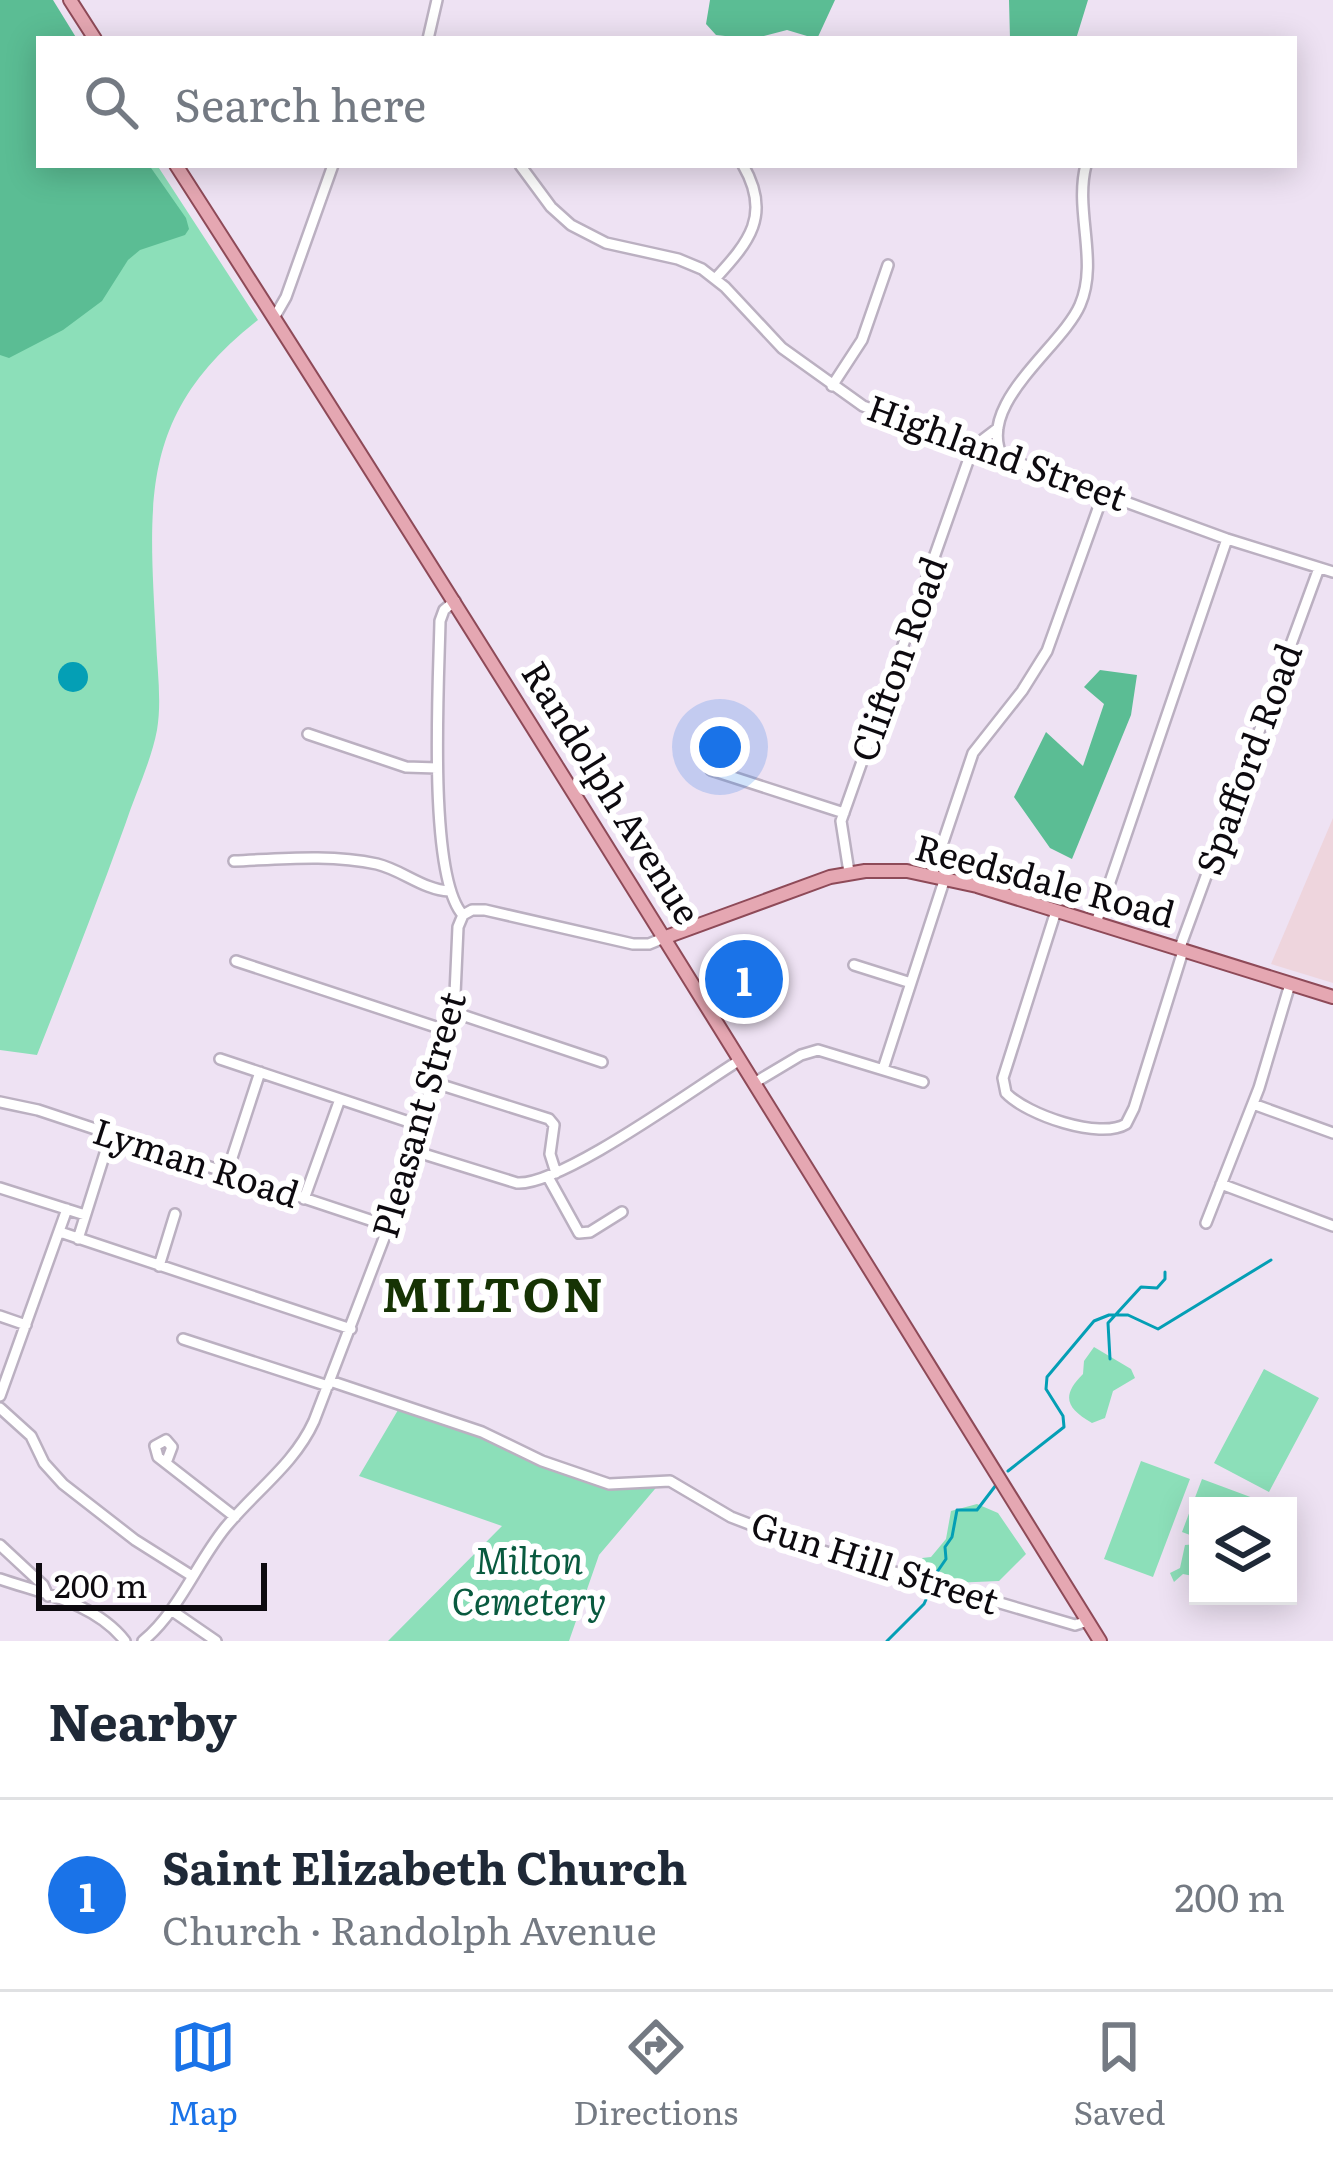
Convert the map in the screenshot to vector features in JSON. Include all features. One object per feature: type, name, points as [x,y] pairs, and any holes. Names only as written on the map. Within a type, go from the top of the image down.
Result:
[{"type":"main road","points":[[70,0],[93,36]]},
{"type":"main road","name":"Randolph Avenue","points":[[178,168],[666,938],[1100,1641]]},
{"type":"main road","name":"Reedsdale Road","points":[[666,938],[796,887],[849,872],[893,870],[939,876],[1333,997]]},
{"type":"street","points":[[429,36],[437,0]]},
{"type":"street","points":[[274,318],[332,168]]},
{"type":"street","name":"Highland Street","points":[[522,168],[550,207],[576,229],[606,243],[688,262],[716,279],[777,343],[832,386],[877,413],[1227,539],[1333,572]]},
{"type":"street","points":[[716,279],[742,251],[754,223],[755,194],[744,168]]},
{"type":"street","points":[[1004,458],[998,428],[1013,395],[1082,302],[1087,257],[1085,168]]},
{"type":"street","points":[[832,386],[862,340],[888,265]]},
{"type":"street","points":[[973,447],[998,428]]},
{"type":"street","name":"Clifton Road","points":[[849,872],[841,835],[844,813],[973,447]]},
{"type":"street","points":[[883,1069],[973,753],[1044,656],[1104,492]]},
{"type":"street","points":[[1096,923],[1227,539]]},
{"type":"street","name":"Spafford Road","points":[[1056,911],[1003,1078],[1006,1094],[1029,1110],[1099,1131],[1126,1124],[1181,950],[1319,568]]},
{"type":"street","points":[[455,601],[440,621],[437,768],[449,891],[463,915]]},
{"type":"street","points":[[308,734],[406,767],[437,768]]},
{"type":"street","points":[[711,770],[844,813]]},
{"type":"street","points":[[233,860],[351,859],[385,866],[449,891]]},
{"type":"street","name":"Reedsdale Road","points":[[463,915],[484,910],[633,944],[666,938]]},
{"type":"street","name":"Pleasant Street","points":[[143,1641],[171,1610],[235,1517],[294,1455],[311,1428],[391,1227],[414,1151],[450,1011],[463,915]]},
{"type":"street","points":[[236,962],[445,1030]]},
{"type":"street","points":[[854,964],[911,983]]},
{"type":"street","points":[[1206,1223],[1253,1104],[1290,984]]},
{"type":"street","points":[[450,1011],[602,1062]]},
{"type":"street","points":[[754,1083],[812,1050],[923,1082]]},
{"type":"street","points":[[220,1059],[421,1126]]},
{"type":"street","points":[[414,1151],[517,1183],[552,1175],[740,1060]]},
{"type":"street","points":[[227,1173],[260,1072]]},
{"type":"street","points":[[433,1082],[549,1119],[554,1125],[552,1175],[579,1233],[590,1232],[622,1213]]},
{"type":"street","points":[[304,1199],[340,1099]]},
{"type":"street","name":"Lyman Road","points":[[0,1102],[391,1227]]},
{"type":"street","points":[[1253,1104],[1333,1133]]},
{"type":"street","points":[[78,1239],[111,1134]]},
{"type":"street","points":[[1221,1184],[1333,1226]]},
{"type":"street","points":[[0,1188],[85,1215]]},
{"type":"street","points":[[0,1396],[67,1209]]},
{"type":"street","points":[[159,1266],[176,1214]]},
{"type":"street","points":[[60,1232],[351,1329]]},
{"type":"street","points":[[0,1316],[26,1325]]},
{"type":"street","name":"Gun Hill Street","points":[[183,1339],[482,1432],[542,1461],[609,1484],[670,1481],[731,1516],[806,1546],[1075,1625],[1088,1622]]},
{"type":"street","points":[[0,1408],[27,1432],[44,1463],[63,1484],[135,1540],[192,1576]]},
{"type":"street","points":[[166,1463],[235,1517]]},
{"type":"street","points":[[0,1545],[43,1585],[47,1596]]},
{"type":"street","points":[[0,1579],[99,1616],[125,1641]]},
{"type":"street","points":[[171,1610],[216,1641]]},
{"type":"shaded area","points":[[1333,818],[1333,983],[1271,964]]},
{"type":"green space","points":[[0,0],[53,0],[75,36],[36,36],[36,168],[151,168],[189,229],[185,235],[140,250],[128,260],[102,301],[63,330],[9,358],[0,355]]},
{"type":"green space","points":[[710,0],[835,0],[818,36],[787,30],[764,36],[725,36],[716,35],[706,24]]},
{"type":"green space","points":[[1009,0],[1088,0],[1077,36],[1010,36]]},
{"type":"green space","points":[[0,51],[36,168],[159,168],[258,320],[190,390],[171,426],[159,463],[152,544],[157,730],[37,1055],[0,1050]]},
{"type":"green space","points":[[1100,670],[1137,675],[1131,715],[1072,859],[1050,848],[1014,797],[1046,732],[1083,766],[1104,704],[1084,687]]},
{"type":"green space","points":[[1094,1347],[1131,1369],[1135,1378],[1113,1391],[1105,1418],[1092,1423],[1072,1407],[1069,1395]]},
{"type":"green space","points":[[1264,1369],[1319,1398],[1269,1492],[1214,1463]]},
{"type":"green space","name":"Milton Cemetery","points":[[398,1410],[472,1433],[609,1488],[660,1483],[599,1555],[569,1641],[388,1641],[502,1526],[359,1476]]},
{"type":"green space","points":[[1141,1461],[1190,1479],[1153,1577],[1104,1559]]},
{"type":"green space","points":[[1202,1479],[1251,1497],[1195,1497]]},
{"type":"green space","points":[[977,1504],[998,1513],[1026,1554],[999,1581],[952,1583],[924,1565],[922,1558],[931,1557],[946,1539],[951,1511]]},
{"type":"green space","points":[[1185,1545],[1189,1545],[1189,1575],[1174,1582],[1170,1573],[1180,1568]]},
{"type":"water","points":[[73,662],[84,666],[88,677],[84,688],[73,692],[62,688],[58,677],[62,666]]},
{"type":"waterway","points":[[1008,1471],[1064,1427],[1063,1416],[1046,1389],[1047,1377],[1094,1321],[1128,1315],[1158,1329],[1271,1260]]},
{"type":"waterway","points":[[1110,1359],[1108,1323],[1141,1287],[1157,1288],[1165,1272]]},
{"type":"waterway","points":[[935,1575],[946,1559],[945,1547],[957,1510],[977,1510],[996,1485]]},
{"type":"waterway","points":[[887,1641],[928,1595]]},
{"type":"place","name":"Saint Elizabeth Church","points":[[744,979]]},
{"type":"district","name":"MILTON","points":[[494,1295]]}]
